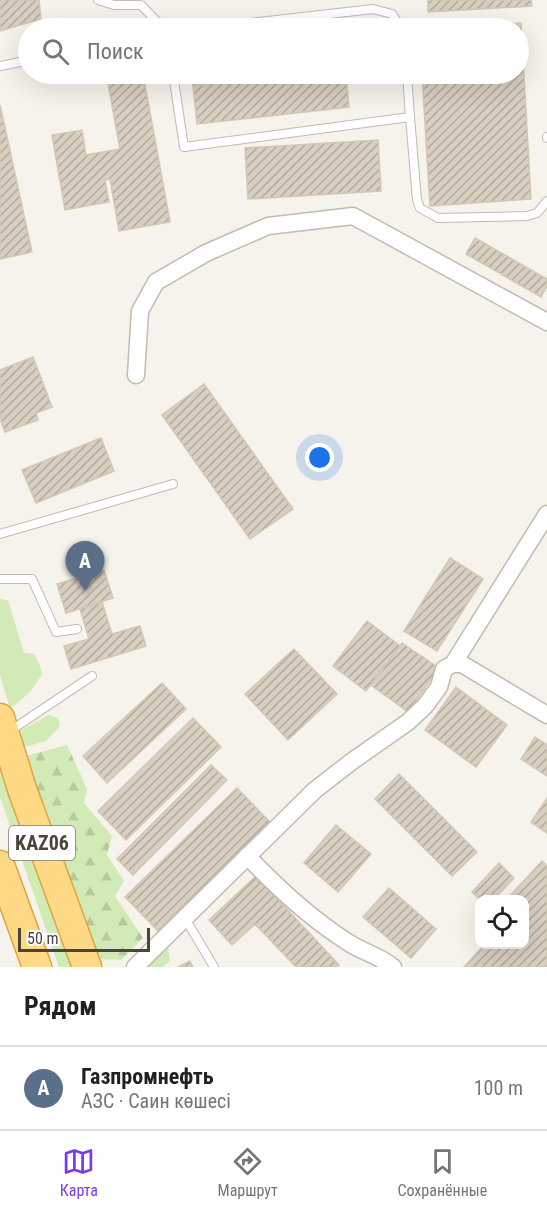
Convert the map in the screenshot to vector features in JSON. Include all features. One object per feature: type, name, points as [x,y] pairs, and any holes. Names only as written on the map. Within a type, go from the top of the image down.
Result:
[{"type":"highway","name":"KАZ06","points":[[2,726],[22,789],[87,967]]},
{"type":"highway","name":"KАZ06","points":[[0,868],[37,967]]},
{"type":"street","points":[[136,375],[140,311],[156,282],[206,253],[268,226],[353,216],[547,322]]},
{"type":"street","points":[[135,967],[315,790],[408,722],[425,706],[439,687],[444,669],[453,664],[547,514]]},
{"type":"street","points":[[453,664],[462,664],[547,715]]},
{"type":"street","points":[[248,856],[282,891],[316,920],[393,967]]},
{"type":"lane","points":[[98,0],[114,5],[141,5],[153,18]]},
{"type":"lane","points":[[293,18],[373,9],[392,14],[395,18]]},
{"type":"lane","points":[[0,66],[18,62]]},
{"type":"lane","points":[[175,84],[184,147],[410,117]]},
{"type":"lane","points":[[408,84],[417,200],[420,208],[438,218],[528,216],[537,213],[547,201]]},
{"type":"lane","points":[[0,534],[173,484]]},
{"type":"lane","points":[[0,579],[32,579],[56,632],[77,629]]},
{"type":"lane","points":[[2,726],[92,676]]},
{"type":"lane","points":[[185,918],[214,967]]},
{"type":"green space","points":[[0,599],[8,600],[24,653],[34,654],[42,675],[29,693],[10,709],[0,675]]},
{"type":"green space","points":[[48,715],[58,718],[60,726],[46,741],[25,747],[21,740],[22,730]]},
{"type":"green space","points":[[67,745],[87,789],[84,803],[112,836],[107,855],[124,881],[115,896],[143,938],[121,960],[96,959],[26,756]]},
{"type":"green space","points":[[0,762],[73,967],[59,967],[0,797]]},
{"type":"green space","points":[[168,945],[170,961],[163,967],[145,967]]},
{"type":"building","points":[[0,0],[39,0],[41,18],[18,18],[18,26],[0,31]]},
{"type":"building","points":[[428,0],[531,0],[532,6],[428,12]]},
{"type":"building","points":[[108,84],[145,84],[170,222],[119,231],[110,179],[105,180],[109,202],[65,210],[52,135],[82,130],[86,155],[120,149]]},
{"type":"building","points":[[347,84],[349,107],[197,124],[193,86]]},
{"type":"building","points":[[423,84],[524,84],[531,199],[430,206]]},
{"type":"building","points":[[0,105],[32,252],[0,259]]},
{"type":"building","points":[[378,140],[381,191],[248,199],[245,148]]},
{"type":"building","points":[[475,238],[547,279],[547,286],[541,297],[466,254]]},
{"type":"building","points":[[33,357],[52,407],[36,413],[38,420],[5,432],[0,419],[0,370]]},
{"type":"building","points":[[204,384],[293,509],[250,539],[162,415]]},
{"type":"building","points":[[101,438],[114,471],[36,503],[22,470]]},
{"type":"building","points":[[450,558],[483,579],[437,651],[404,631]]},
{"type":"building","points":[[104,570],[113,598],[66,613],[57,584]]},
{"type":"building","points":[[102,602],[112,634],[140,626],[146,646],[71,669],[64,646],[89,639],[80,609]]},
{"type":"building","points":[[367,621],[400,646],[366,691],[333,666]]},
{"type":"building","points":[[402,643],[439,668],[408,712],[371,685]]},
{"type":"building","points":[[294,649],[337,694],[288,740],[245,694]]},
{"type":"building","points":[[162,683],[186,709],[107,783],[83,756]]},
{"type":"building","points":[[456,687],[507,725],[476,767],[425,730]]},
{"type":"building","points":[[193,718],[221,747],[126,840],[98,811]]},
{"type":"building","points":[[535,737],[547,745],[547,776],[521,759]]},
{"type":"building","points":[[211,765],[227,780],[133,875],[117,859]]},
{"type":"building","points":[[399,774],[477,852],[452,876],[375,799]]},
{"type":"building","points":[[237,788],[270,822],[158,931],[125,897]]},
{"type":"building","points":[[547,798],[547,833],[531,822]]},
{"type":"building","points":[[336,825],[371,854],[338,892],[304,863]]},
{"type":"building","points":[[542,861],[547,866],[547,967],[464,967],[480,949],[529,949],[529,895],[511,895]]},
{"type":"building","points":[[499,863],[514,878],[498,895],[475,895],[472,892]]},
{"type":"building","points":[[256,876],[339,965],[337,967],[296,967],[255,924],[232,945],[209,920]]},
{"type":"building","points":[[389,888],[436,929],[411,958],[363,917]]},
{"type":"building","points":[[190,961],[193,967],[178,967]]},
{"type":"place","name":"Газпромнефть","points":[[85,591]]}]
